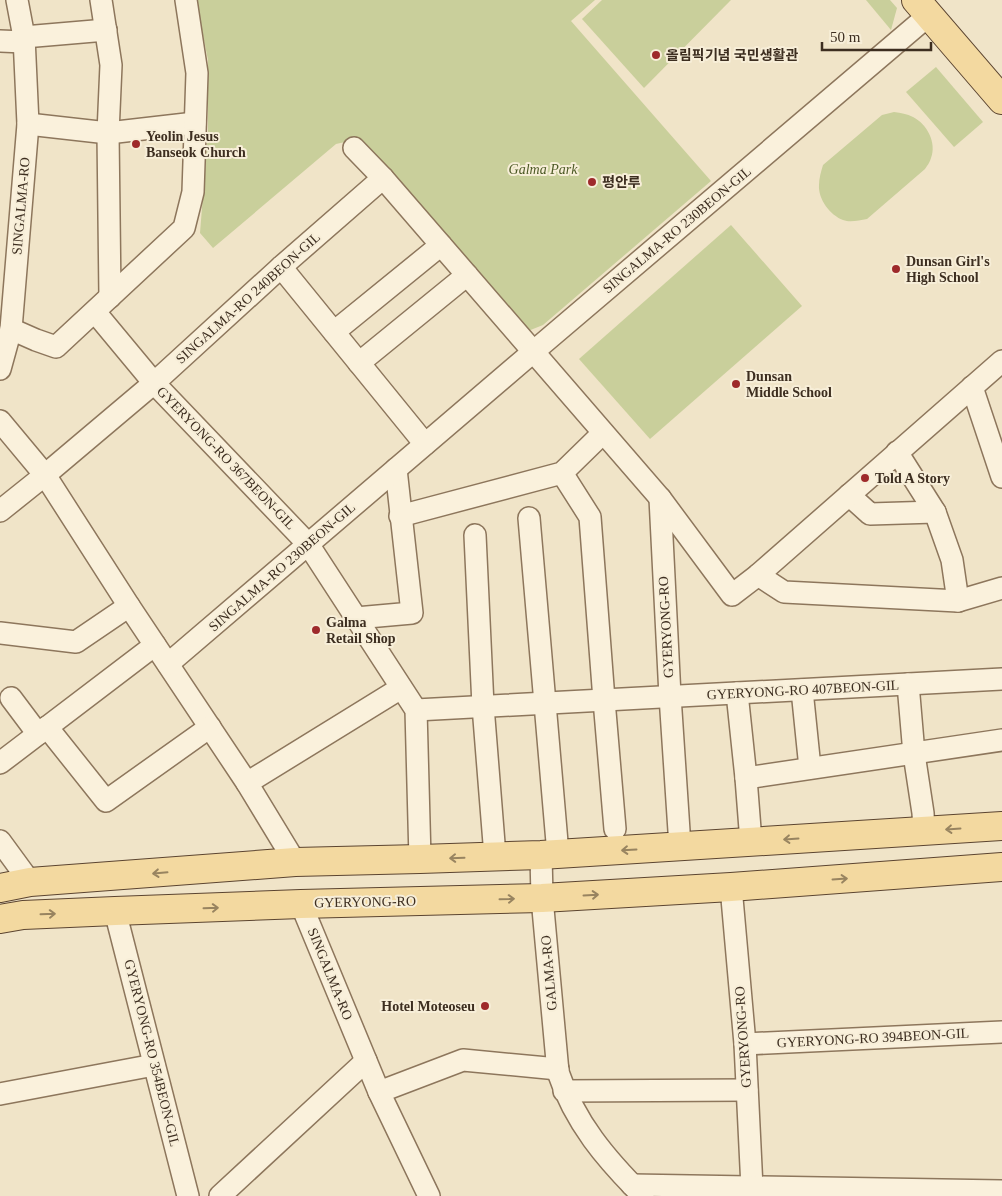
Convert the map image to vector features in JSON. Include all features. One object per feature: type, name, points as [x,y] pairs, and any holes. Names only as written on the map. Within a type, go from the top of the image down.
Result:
[{"type":"main road","points":[[926,5],[1002,79]]},
{"type":"main road","points":[[926,5],[1002,100]]},
{"type":"main road","points":[[0,888],[30,882],[295,862],[550,854],[1002,826]]},
{"type":"main road","name":"SINGALMA-RO","points":[[295,862],[301,904]]},
{"type":"main road","name":"GYERYONG-RO","points":[[0,920],[23,915],[115,911],[542,898],[731,887],[1002,867]]},
{"type":"street","name":"SINGALMA-RO","points":[[0,369],[11,330],[28,124],[24,40],[17,0]]},
{"type":"street","points":[[101,0],[111,65],[108,133],[110,297]]},
{"type":"street","points":[[11,330],[56,347],[184,228],[193,192],[197,73],[186,0]]},
{"type":"street","name":"SINGALMA-RO 230BEON-GIL","points":[[168,664],[533,352],[926,5]]},
{"type":"street","points":[[0,41],[106,30]]},
{"type":"street","points":[[28,124],[108,133],[195,123]]},
{"type":"street","points":[[354,148],[383,178],[660,498],[732,595],[758,575],[1002,361]]},
{"type":"street","name":"SINGALMA-RO 240BEON-GIL","points":[[45,475],[154,383],[281,267],[383,178]]},
{"type":"street","points":[[334,332],[441,245]]},
{"type":"street","points":[[281,267],[425,444]]},
{"type":"street","points":[[359,363],[467,275]]},
{"type":"street","name":"GYERYONG-RO 367BEON-GIL","points":[[95,312],[154,383],[308,544],[416,710]]},
{"type":"street","points":[[972,387],[1002,477]]},
{"type":"street","name":"SINGALMA-RO","points":[[0,420],[45,475],[129,606],[247,783],[295,862]]},
{"type":"street","points":[[400,516],[562,473],[603,433]]},
{"type":"street","points":[[897,452],[935,512],[952,560],[958,601]]},
{"type":"street","points":[[356,618],[412,613],[396,469]]},
{"type":"street","points":[[562,473],[590,517],[615,829]]},
{"type":"street","points":[[0,512],[45,475]]},
{"type":"street","points":[[849,495],[870,514],[935,512]]},
{"type":"street","name":"GYERYONG-RO","points":[[660,498],[680,846]]},
{"type":"street","points":[[529,518],[546,703]]},
{"type":"street","points":[[475,535],[483,706],[495,856]]},
{"type":"street","points":[[758,575],[784,592],[958,601],[1002,588]]},
{"type":"street","points":[[0,633],[76,642],[129,606]]},
{"type":"street","points":[[0,763],[155,645]]},
{"type":"street","name":"GYERYONG-RO 407BEON-GIL","points":[[416,710],[1002,679]]},
{"type":"street","points":[[908,684],[914,754],[924,831]]},
{"type":"street","points":[[247,783],[401,688]]},
{"type":"street","points":[[802,690],[810,768]]},
{"type":"street","points":[[737,693],[751,842]]},
{"type":"street","points":[[11,698],[106,801],[210,727]]},
{"type":"street","name":"GALMA-RO","points":[[546,703],[550,854],[542,898],[558,1069],[564,1091],[578,1118],[632,1192],[752,1188],[1002,1191]]},
{"type":"street","points":[[416,710],[420,859]]},
{"type":"street","points":[[746,778],[1002,740]]},
{"type":"street","points":[[0,841],[30,882]]},
{"type":"street","name":"GYERYONG-RO","points":[[731,887],[745,1044],[752,1188]]},
{"type":"street","name":"SINGALMA-RO","points":[[301,904],[378,1092],[429,1196]]},
{"type":"street","name":"GYERYONG-RO 354BEON-GIL","points":[[115,911],[188,1196]]},
{"type":"street","name":"GYERYONG-RO 394BEON-GIL","points":[[745,1044],[1002,1032]]},
{"type":"street","points":[[378,1092],[463,1060],[558,1069]]},
{"type":"street","points":[[220,1196],[366,1061]]},
{"type":"street","points":[[0,1094],[154,1065]]},
{"type":"street","points":[[564,1091],[747,1090]]},
{"type":"green space","name":"Galma Park","points":[[196,0],[595,0],[571,21],[711,181],[543,325],[528,331],[365,144],[354,140],[336,144],[213,248],[200,233],[208,132],[208,60]]},
{"type":"green space","name":"올림픽기념 국민생활관","points":[[602,0],[731,0],[644,88],[582,19]]},
{"type":"green space","points":[[866,0],[890,0],[897,8],[891,30]]},
{"type":"green space","points":[[936,67],[983,122],[954,147],[906,92]]},
{"type":"green space","points":[[894,112],[918,120],[930,134],[933,152],[929,162],[925,169],[867,219],[849,221],[838,218],[829,210],[820,196],[819,182],[823,165],[882,115]]},
{"type":"green space","points":[[731,225],[802,306],[650,439],[579,359]]},
{"type":"place","name":"올림픽기념 국민생활관","points":[[656,55]]},
{"type":"place","name":"Yeolin Jesus Banseok Church","points":[[136,144]]},
{"type":"place","name":"평안루","points":[[592,182]]},
{"type":"place","name":"Dunsan Girl's High School","points":[[896,269]]},
{"type":"place","name":"Dunsan Middle School","points":[[736,384]]},
{"type":"place","name":"Told A Story","points":[[865,478]]},
{"type":"place","name":"Galma Retail Shop","points":[[316,630]]},
{"type":"place","name":"Hotel Moteoseu","points":[[485,1006]]}]
